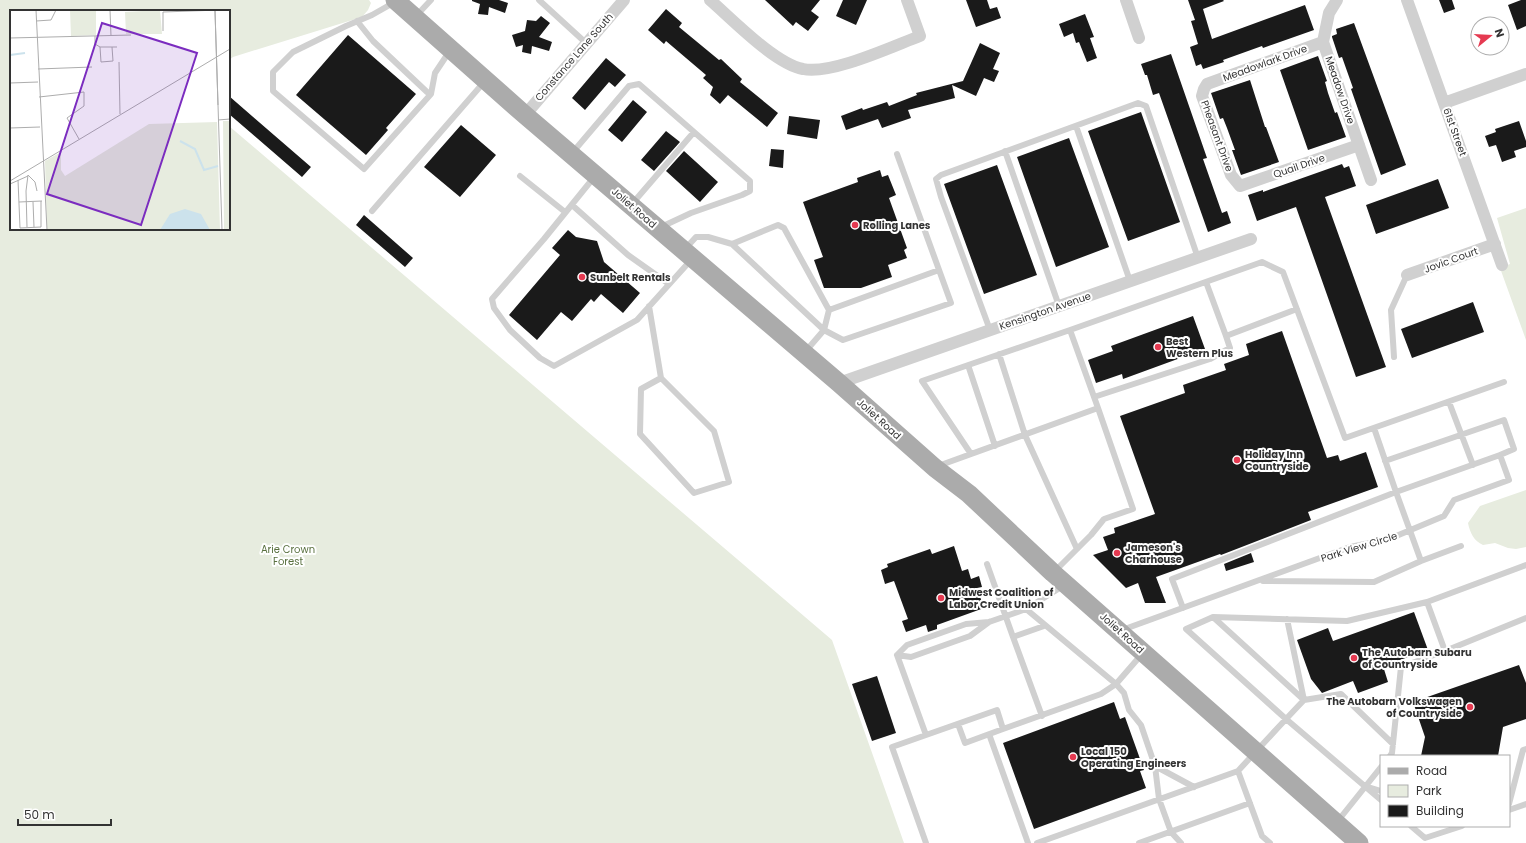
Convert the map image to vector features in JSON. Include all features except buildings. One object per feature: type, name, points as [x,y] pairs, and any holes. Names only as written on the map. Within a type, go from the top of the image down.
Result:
[{"type":"main road","name":"Joliet Road","points":[[396,0],[525,115],[839,383],[935,468],[969,494],[1059,578],[1256,752],[1347,835]]},
{"type":"street","name":"Constance Lane South","points":[[525,115],[624,0]]},
{"type":"street","points":[[710,0],[772,54],[785,63],[802,69],[819,70],[839,66],[920,36],[907,0]]},
{"type":"street","points":[[1126,0],[1139,38]]},
{"type":"street","points":[[1323,42],[1329,13],[1337,0]]},
{"type":"street","name":"61st Street","points":[[1407,0],[1502,265]]},
{"type":"street","name":"Meadowlark Drive","points":[[1207,84],[1323,42]]},
{"type":"street","name":"Meadow Drive","points":[[1323,42],[1371,180]]},
{"type":"street","points":[[1444,103],[1526,74]]},
{"type":"street","name":"Pheasant Drive","points":[[1207,84],[1202,96],[1231,175],[1240,186]]},
{"type":"street","name":"Quail Drive","points":[[1240,186],[1359,145]]},
{"type":"street","name":"Kensington Avenue","points":[[839,383],[1251,239]]},
{"type":"street","name":"Jovic Court","points":[[1407,275],[1495,244]]},
{"type":"lane","points":[[396,0],[372,15],[320,38],[293,52],[273,72],[273,91],[364,169],[431,94],[435,74],[451,50]]},
{"type":"lane","points":[[415,17],[430,0]]},
{"type":"lane","points":[[539,0],[586,43]]},
{"type":"lane","points":[[358,21],[373,41],[427,92],[431,94]]},
{"type":"lane","points":[[372,211],[486,80]]},
{"type":"lane","points":[[571,154],[629,86],[639,84],[750,181],[750,191],[691,213],[658,228]]},
{"type":"lane","points":[[990,330],[941,197],[936,179],[941,174],[1138,103],[1146,106],[1198,258]]},
{"type":"lane","points":[[1076,126],[1130,281]]},
{"type":"lane","points":[[631,206],[694,132]]},
{"type":"lane","points":[[1005,151],[1059,306]]},
{"type":"lane","points":[[596,175],[492,299],[494,308],[510,330],[540,358],[554,366],[637,320],[669,284],[688,254],[696,237],[708,237],[732,244],[824,330],[843,340],[951,303],[897,154]]},
{"type":"lane","points":[[520,176],[565,212]]},
{"type":"lane","points":[[572,205],[628,255],[669,284]]},
{"type":"lane","points":[[732,244],[778,225],[784,228],[829,310],[824,330],[804,353]]},
{"type":"lane","points":[[971,454],[922,381],[1262,262],[1283,272],[1345,438],[1504,382]]},
{"type":"lane","points":[[829,310],[939,270]]},
{"type":"lane","points":[[1394,357],[1391,310],[1407,275]]},
{"type":"lane","points":[[1094,397],[1210,359],[1230,348],[1206,282]]},
{"type":"lane","points":[[649,306],[661,378],[714,431],[729,482],[694,493],[640,434],[641,390],[661,378]]},
{"type":"lane","points":[[1226,336],[1297,309]]},
{"type":"lane","points":[[897,655],[907,645],[921,640],[966,624],[989,622],[1026,609],[1059,578],[1076,549],[1104,519],[1133,509],[1070,330]]},
{"type":"lane","points":[[999,354],[1025,435],[1076,549]]},
{"type":"lane","points":[[968,365],[996,446]]},
{"type":"lane","points":[[1449,402],[1473,465]]},
{"type":"lane","points":[[935,468],[1098,408]]},
{"type":"lane","points":[[1183,608],[1172,579],[1396,492],[1514,449],[1504,420],[1385,461]]},
{"type":"lane","points":[[1374,428],[1420,561]]},
{"type":"lane","name":"Park View Circle","points":[[1119,631],[1350,547],[1389,539],[1444,516],[1454,500],[1509,480],[1500,455]]},
{"type":"lane","points":[[1258,580],[1374,582],[1420,561],[1460,546]]},
{"type":"lane","points":[[987,564],[1042,716]]},
{"type":"lane","points":[[1380,799],[1286,719],[1186,629],[1213,617],[1347,621],[1427,602],[1526,565]]},
{"type":"lane","points":[[1427,602],[1445,651]]},
{"type":"lane","points":[[1026,609],[1044,626],[1116,684],[1124,694],[1129,710],[1141,725],[1155,766],[1159,799],[1171,832],[1181,843]]},
{"type":"lane","points":[[1213,617],[1304,700]]},
{"type":"lane","points":[[1391,755],[1402,667],[1526,618]]},
{"type":"lane","points":[[1287,619],[1304,700]]},
{"type":"lane","points":[[897,655],[911,657],[970,636],[989,622]]},
{"type":"lane","points":[[1013,637],[1044,626]]},
{"type":"lane","points":[[958,724],[965,743],[1101,694],[1116,684],[1144,653]]},
{"type":"lane","points":[[897,655],[926,735]]},
{"type":"lane","points":[[1037,843],[1238,771],[1304,700],[1342,694],[1393,744]]},
{"type":"lane","points":[[926,843],[892,748],[997,710],[1003,729]]},
{"type":"lane","points":[[989,734],[1028,843]]},
{"type":"lane","points":[[1510,800],[1523,750],[1526,749]]},
{"type":"lane","points":[[1155,766],[1194,787]]},
{"type":"lane","points":[[1347,835],[1365,786],[1380,768]]},
{"type":"lane","points":[[1238,771],[1262,836],[1270,843]]},
{"type":"lane","points":[[1365,786],[1380,791]]},
{"type":"lane","points":[[1139,843],[1250,803]]},
{"type":"lane","points":[[1510,810],[1526,804]]},
{"type":"lane","points":[[1412,827],[1425,838],[1459,827]]},
{"type":"green space","name":"Arie Crown Forest","points":[[0,0],[369,0],[371,3],[368,10],[362,17],[233,57],[230,59],[230,10],[10,10],[10,230],[230,230],[230,127],[832,640],[904,843],[0,843]]},
{"type":"green space","points":[[1526,208],[1526,340],[1500,268],[1510,264],[1497,218]]},
{"type":"green space","points":[[1526,490],[1526,547],[1516,549],[1508,548],[1495,543],[1483,545],[1475,539],[1471,533],[1468,523],[1480,506]]},
{"type":"place","name":"Rolling Lanes","points":[[855,225]]},
{"type":"place","name":"Sunbelt Rentals","points":[[582,277]]},
{"type":"place","name":"Best Western Plus","points":[[1158,347]]},
{"type":"place","name":"Holiday Inn Countryside","points":[[1237,460]]},
{"type":"place","name":"Jameson's Charhouse","points":[[1117,553]]},
{"type":"place","name":"Midwest Coalition of Labor Credit Union","points":[[941,598]]},
{"type":"place","name":"The Autobarn Subaru of Countryside","points":[[1354,658]]},
{"type":"place","name":"The Autobarn Volkswagen of Countryside","points":[[1470,707]]},
{"type":"place","name":"Local 150 Operating Engineers","points":[[1073,757]]}]
